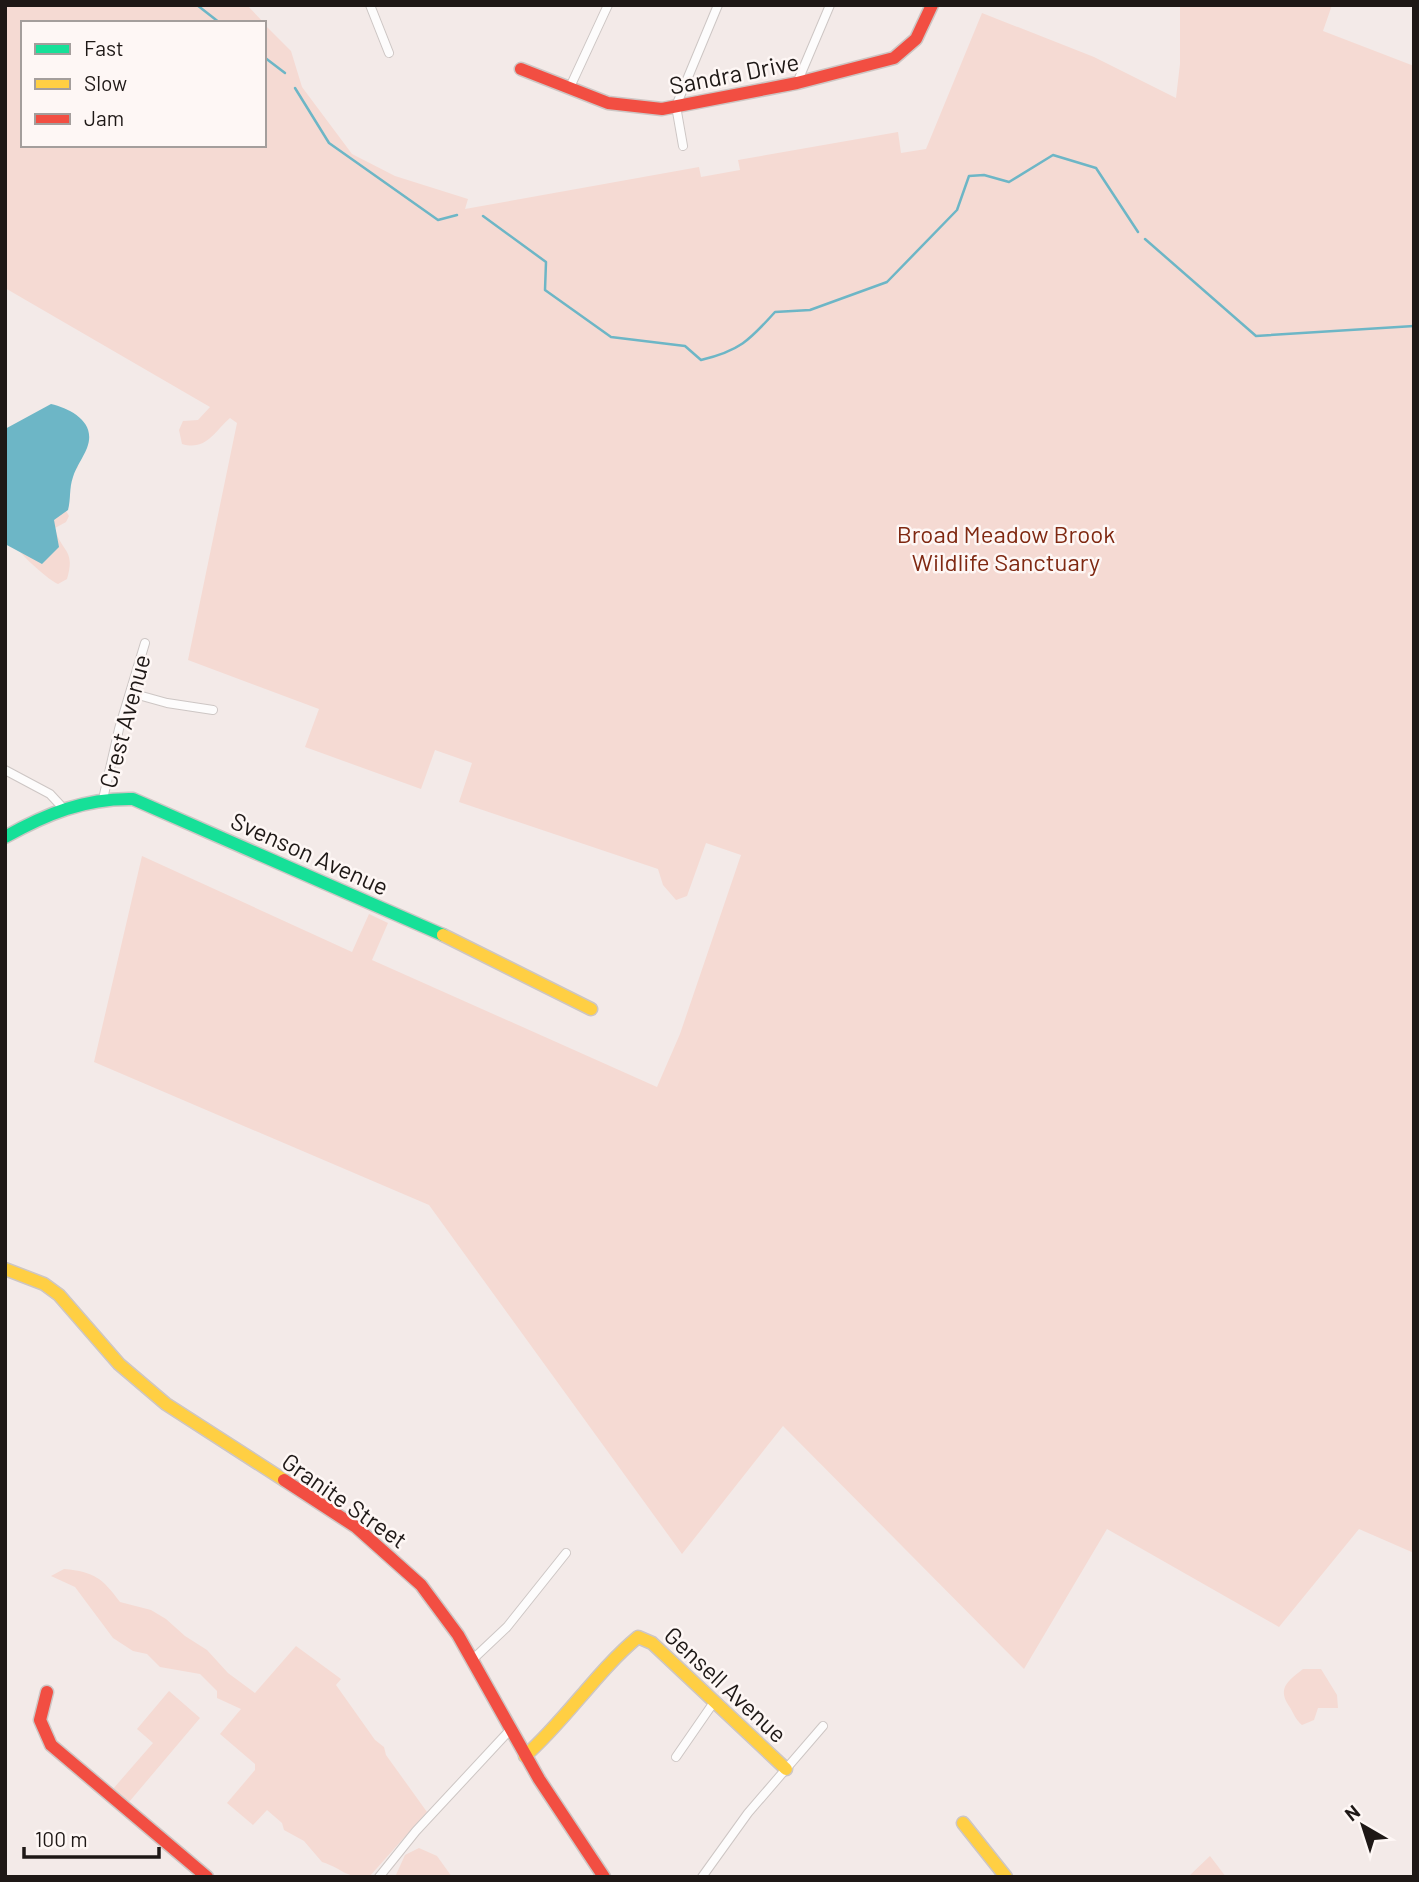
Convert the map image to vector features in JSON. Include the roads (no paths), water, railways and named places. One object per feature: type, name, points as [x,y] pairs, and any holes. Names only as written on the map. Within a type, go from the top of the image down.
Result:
[{"type":"street","points":[[370,5],[389,53]]},
{"type":"street","points":[[570,88],[608,5]]},
{"type":"street","points":[[683,146],[676,106],[718,5]]},
{"type":"street","points":[[797,83],[830,5]]},
{"type":"street","name":"Sandra Drive","points":[[521,69],[627,108],[643,111],[676,106],[797,83],[894,58],[916,39],[932,5]]},
{"type":"street","name":"Crest Avenue","points":[[103,799],[119,729],[145,643]]},
{"type":"street","points":[[131,693],[167,703],[213,710]]},
{"type":"street","points":[[5,770],[21,776],[50,794],[63,808]]},
{"type":"street","name":"Svenson Avenue","points":[[5,837],[39,817],[63,808],[103,799],[133,799],[453,939],[543,988],[590,1009]]},
{"type":"street","name":"Granite Street","points":[[5,1269],[44,1284],[59,1295],[119,1364],[166,1404],[356,1527],[384,1549],[442,1611],[525,1756],[604,1877]]},
{"type":"street","points":[[472,1660],[507,1627],[566,1553]]},
{"type":"street","name":"Gensell Avenue","points":[[525,1756],[543,1740],[635,1639],[644,1638],[786,1769]]},
{"type":"street","points":[[47,1692],[38,1713],[40,1728],[51,1745],[207,1877]]},
{"type":"street","points":[[676,1757],[714,1702]]},
{"type":"street","points":[[702,1877],[823,1726]]},
{"type":"street","points":[[379,1877],[416,1831],[510,1730]]},
{"type":"street","points":[[963,1823],[1006,1877]]},
{"type":"water","points":[[51,404],[80,418],[88,431],[89,439],[72,481],[68,510],[54,520],[59,547],[42,564],[5,544],[5,429]]},
{"type":"waterway","points":[[197,5],[217,21]]},
{"type":"waterway","points":[[266,59],[285,73]]},
{"type":"waterway","points":[[295,88],[329,143],[438,220],[457,215]]},
{"type":"waterway","points":[[483,216],[546,262],[545,290],[611,337],[685,346],[701,360],[725,353],[742,344],[775,312],[810,310],[887,282],[957,210],[969,176],[984,175],[1009,182],[1053,155],[1096,168],[1138,232]]},
{"type":"waterway","points":[[1145,239],[1256,336],[1414,326]]},
{"type":"park label","name":"Broad Meadow Brook Wildlife Sanctuary","points":[[1006,547]]}]
